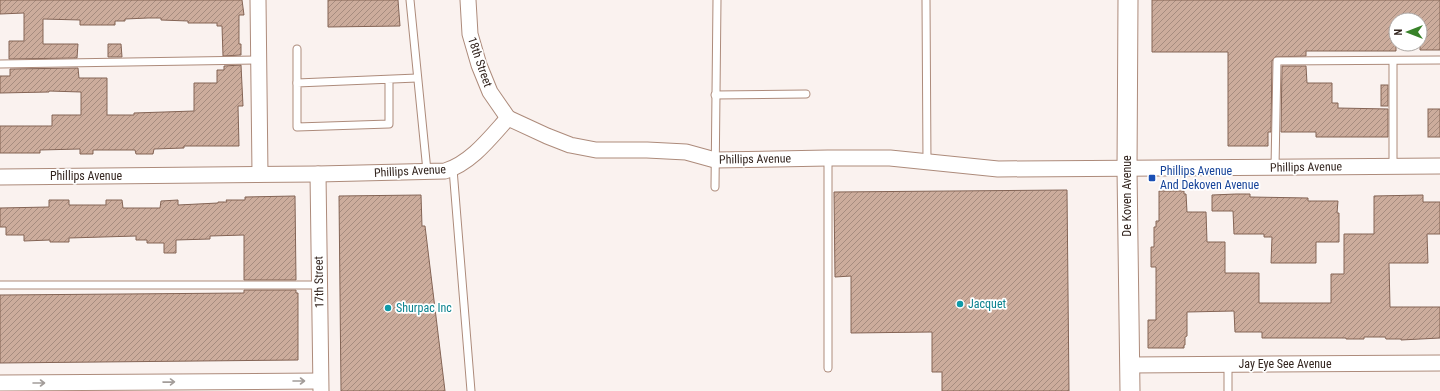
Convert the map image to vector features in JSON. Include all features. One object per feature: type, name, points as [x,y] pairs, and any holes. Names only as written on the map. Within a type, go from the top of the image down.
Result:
[{"type":"street","points":[[258,0],[260,174]]},
{"type":"street","name":"18th Street","points":[[468,0],[470,34],[479,65],[490,92],[508,118]]},
{"type":"street","name":"De Koven Avenue","points":[[1128,0],[1127,168],[1130,391]]},
{"type":"street","name":"Phillips Avenue","points":[[0,176],[318,174],[445,171],[465,161],[491,137],[508,118],[546,136],[570,145],[596,150],[686,152],[715,160],[890,158],[998,169],[1440,166]]},
{"type":"street","name":"17th Street","points":[[318,174],[321,386]]},
{"type":"street","name":"Jay Eye See Avenue","points":[[1130,365],[1440,364]]},
{"type":"street","points":[[0,383],[321,386]]},
{"type":"lane","points":[[410,0],[427,172]]},
{"type":"lane","points":[[715,188],[717,0]]},
{"type":"lane","points":[[926,0],[926,162]]},
{"type":"lane","points":[[296,49],[297,127],[389,124],[388,80]]},
{"type":"lane","points":[[0,64],[258,60]]},
{"type":"lane","points":[[1275,167],[1277,61],[1440,60]]},
{"type":"lane","points":[[1393,61],[1393,166]]},
{"type":"lane","points":[[297,83],[417,78]]},
{"type":"lane","points":[[715,95],[806,94]]},
{"type":"lane","points":[[828,158],[828,368]]},
{"type":"lane","points":[[453,168],[471,391]]},
{"type":"lane","points":[[0,286],[320,285]]},
{"type":"lane","points":[[1228,365],[1228,391]]},
{"type":"building","points":[[0,0],[242,0],[244,15],[239,15],[239,44],[241,44],[241,55],[223,56],[222,26],[217,26],[217,23],[188,23],[188,21],[148,18],[115,21],[115,25],[80,25],[80,20],[43,19],[43,44],[78,44],[77,58],[9,59],[9,41],[24,41],[24,13],[0,14]]},
{"type":"building","points":[[328,0],[398,0],[400,26],[328,27]]},
{"type":"building","points":[[1152,0],[1440,0],[1440,50],[1428,50],[1428,12],[1388,12],[1388,51],[1306,51],[1306,56],[1275,57],[1272,61],[1271,132],[1268,132],[1268,146],[1228,146],[1228,52],[1152,52]]},
{"type":"building","points":[[108,44],[121,44],[122,57],[108,57]]},
{"type":"building","points":[[241,65],[243,106],[238,106],[239,146],[184,146],[184,148],[154,149],[153,154],[136,154],[135,150],[93,150],[93,154],[80,154],[80,149],[40,150],[40,153],[0,153],[0,126],[52,126],[52,115],[81,115],[81,92],[49,91],[0,93],[0,76],[10,76],[10,69],[78,68],[79,78],[107,78],[107,115],[134,115],[134,113],[194,111],[194,83],[217,83],[217,70],[224,70],[224,66]]},
{"type":"building","points":[[1282,66],[1306,66],[1307,83],[1332,83],[1332,103],[1338,103],[1338,108],[1388,109],[1388,137],[1316,137],[1316,132],[1281,132]]},
{"type":"building","points":[[1381,85],[1388,85],[1388,106],[1381,106]]},
{"type":"building","points":[[1428,109],[1440,109],[1440,137],[1428,137]]},
{"type":"building","name":"Jacquet","points":[[1067,190],[1069,391],[942,391],[942,372],[932,372],[932,332],[851,333],[851,276],[835,277],[834,192]]},
{"type":"building","points":[[1159,191],[1184,191],[1184,194],[1186,194],[1187,212],[1206,212],[1207,242],[1225,242],[1225,273],[1259,273],[1259,303],[1331,303],[1331,274],[1344,274],[1344,234],[1374,234],[1374,196],[1423,195],[1423,202],[1440,202],[1440,234],[1427,234],[1428,263],[1389,263],[1390,307],[1440,307],[1440,338],[1401,340],[1386,339],[1385,337],[1364,337],[1364,339],[1262,338],[1262,332],[1235,332],[1234,311],[1187,312],[1187,336],[1185,337],[1184,348],[1148,348],[1148,320],[1156,320],[1156,267],[1151,267],[1151,247],[1154,247],[1154,227],[1156,227],[1156,221],[1159,221]]},
{"type":"building","points":[[1250,194],[1250,197],[1308,198],[1308,201],[1338,201],[1337,213],[1339,213],[1339,242],[1316,242],[1316,263],[1271,263],[1272,237],[1264,237],[1264,234],[1234,234],[1233,211],[1212,211],[1212,195]]},
{"type":"building","name":"Shurpac Inc","points":[[421,195],[422,226],[425,226],[445,391],[341,391],[339,196]]},
{"type":"building","points":[[295,196],[296,280],[244,280],[244,235],[210,236],[210,239],[176,240],[176,253],[164,253],[164,243],[147,243],[147,240],[136,240],[136,236],[69,238],[69,242],[50,242],[50,240],[24,241],[24,235],[6,235],[6,227],[0,227],[0,208],[49,207],[49,200],[69,200],[69,205],[106,205],[106,200],[122,200],[123,208],[160,208],[161,201],[178,200],[178,205],[227,202],[226,200],[245,200],[245,197]]},
{"type":"building","points":[[244,290],[296,290],[296,293],[298,293],[298,360],[0,363],[0,295],[244,293]]},
{"type":"place","name":"Phillips Avenue And Dekoven Avenue","points":[[1152,178]]},
{"type":"place","name":"Jacquet","points":[[960,304]]},
{"type":"place","name":"Shurpac Inc","points":[[388,308]]}]
